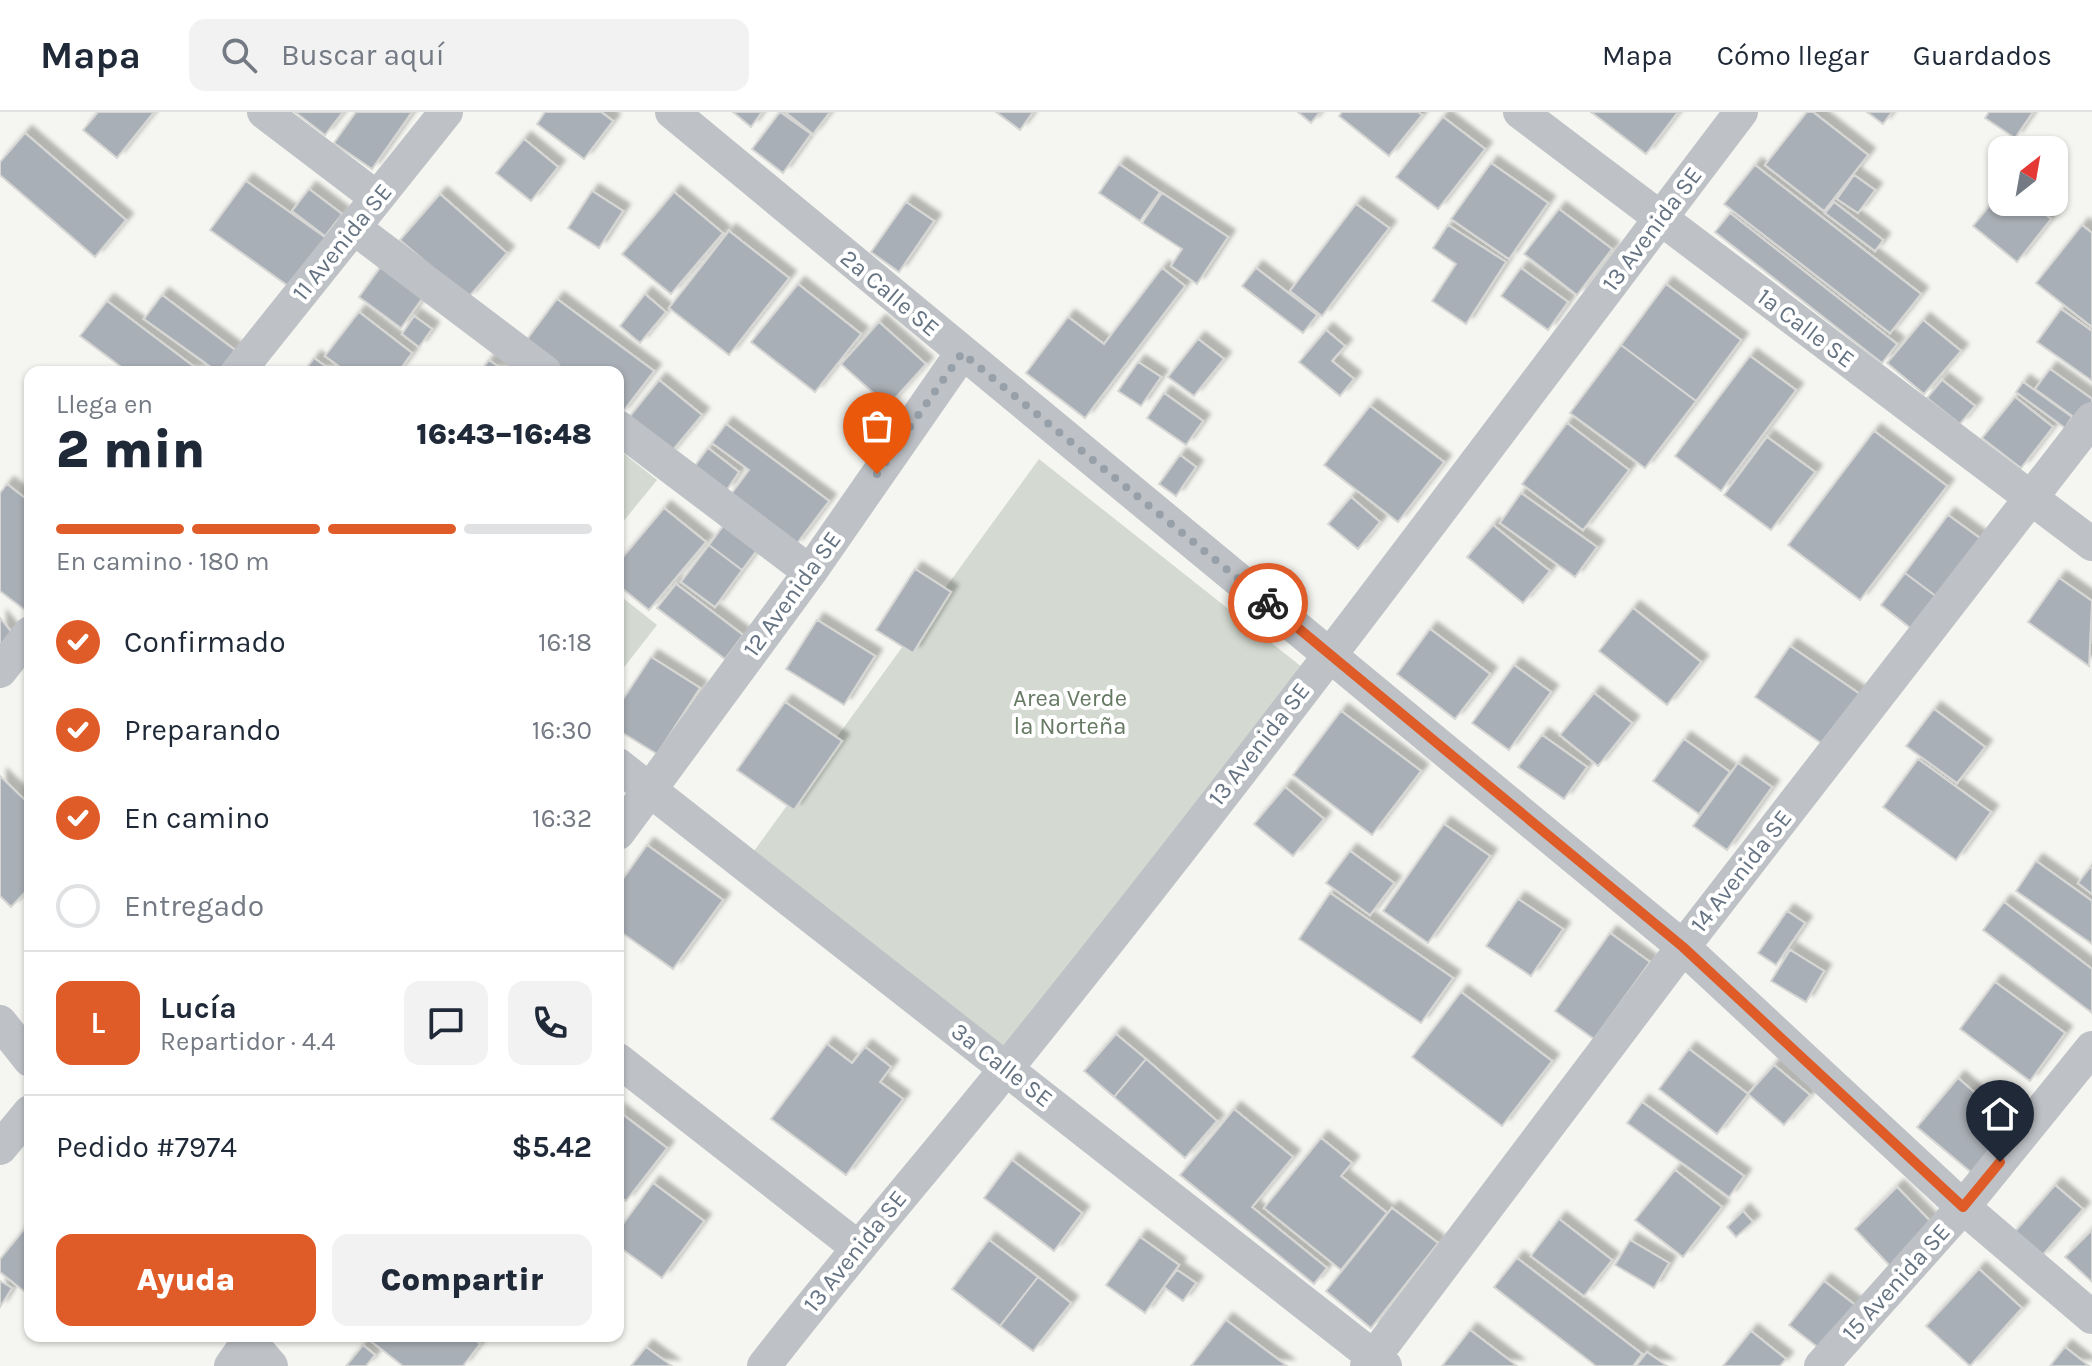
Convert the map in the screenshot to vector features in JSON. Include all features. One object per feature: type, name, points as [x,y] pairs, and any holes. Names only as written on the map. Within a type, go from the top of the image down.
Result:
[{"type":"street","points":[[264,112],[377,198]]},
{"type":"street","name":"11 Avenida SE","points":[[243,366],[446,112]]},
{"type":"street","name":"2a Calle SE","points":[[672,112],[1683,947],[1963,1207],[2092,1317]]},
{"type":"street","name":"1a Calle SE","points":[[1520,112],[2092,544]]},
{"type":"street","name":"13 Avenida SE","points":[[764,1366],[857,1247],[1006,1069],[1330,653],[1741,112]]},
{"type":"street","points":[[353,227],[537,366]]},
{"type":"street","name":"12 Avenida SE","points":[[624,825],[810,572],[962,353]]},
{"type":"street","name":"14 Avenida SE","points":[[1375,1363],[1683,947],[2092,419]]},
{"type":"street","points":[[624,432],[810,572]]},
{"type":"street","points":[[0,671],[24,641]]},
{"type":"street","name":"3a Calle SE","points":[[624,770],[1375,1363]]},
{"type":"street","points":[[0,1022],[24,1052]]},
{"type":"street","name":"15 Avenida SE","points":[[1821,1366],[1963,1207],[2092,1048]]},
{"type":"street","points":[[624,1065],[857,1247]]},
{"type":"street","points":[[0,1148],[24,1119]]},
{"type":"street","points":[[244,1345],[271,1366]]},
{"type":"green space","points":[[624,454],[657,480],[624,521]]},
{"type":"green space","name":"Area Verde la Norteña","points":[[1039,459],[1317,679],[1013,1066],[754,851]]},
{"type":"green space","points":[[624,599],[657,625],[624,667]]},
{"type":"building","points":[[98,112],[154,112],[117,158],[83,130]]},
{"type":"building","points":[[295,112],[343,112],[325,135]]},
{"type":"building","points":[[356,112],[412,112],[372,169],[334,143]]},
{"type":"building","points":[[545,112],[601,112],[613,121],[584,159],[537,124]]},
{"type":"building","points":[[733,112],[762,112],[751,127]]},
{"type":"building","points":[[780,112],[811,134],[783,173],[752,149]]},
{"type":"building","points":[[785,112],[830,112],[813,134]]},
{"type":"building","points":[[996,112],[1033,112],[1020,130]]},
{"type":"building","points":[[1298,112],[1320,112],[1311,123]]},
{"type":"building","points":[[1342,112],[1418,112],[1422,115],[1389,156],[1339,116]]},
{"type":"building","points":[[1591,112],[1678,112],[1646,154]]},
{"type":"building","points":[[1807,112],[1813,112],[1868,155],[1824,211],[1765,165]]},
{"type":"building","points":[[1867,112],[1892,112],[1883,124]]},
{"type":"building","points":[[1989,112],[2033,112],[2016,136],[1985,118]]},
{"type":"building","points":[[1443,117],[1485,149],[1438,209],[1396,177]]},
{"type":"building","points":[[25,133],[126,220],[95,257],[0,175],[0,162]]},
{"type":"building","points":[[524,139],[558,167],[531,201],[496,173]]},
{"type":"building","points":[[1491,163],[1548,203],[1509,259],[1451,219]]},
{"type":"building","points":[[1119,164],[1160,192],[1140,221],[1099,193]]},
{"type":"building","points":[[1755,165],[1921,294],[1890,333],[1724,204]]},
{"type":"building","points":[[1854,175],[1875,190],[1858,213],[1837,199]]},
{"type":"building","points":[[246,181],[326,238],[291,288],[210,230]]},
{"type":"building","points":[[309,189],[342,214],[325,236],[292,211]]},
{"type":"building","points":[[592,191],[623,211],[599,248],[568,228]]},
{"type":"building","points":[[674,192],[723,233],[671,294],[622,254]]},
{"type":"building","points":[[1162,193],[1228,237],[1197,284],[1171,266],[1182,249],[1142,223]]},
{"type":"building","points":[[440,194],[507,253],[468,298],[400,240]]},
{"type":"building","points":[[906,202],[934,221],[899,272],[871,252]]},
{"type":"building","points":[[1834,202],[1883,240],[1875,251],[1825,213]]},
{"type":"building","points":[[1356,204],[1389,228],[1322,316],[1290,291]]},
{"type":"building","points":[[1988,207],[1988,216],[2047,216],[2051,219],[2017,262],[1973,226]]},
{"type":"building","points":[[1559,209],[1612,249],[1577,295],[1524,254]]},
{"type":"building","points":[[1730,213],[1897,344],[1882,363],[1715,232]]},
{"type":"building","points":[[1448,225],[1506,262],[1466,324],[1432,301],[1456,264],[1433,248]]},
{"type":"building","points":[[2082,225],[2092,233],[2092,327],[2036,283]]},
{"type":"building","points":[[729,231],[789,278],[729,355],[669,308]]},
{"type":"building","points":[[382,265],[424,296],[401,328],[359,297]]},
{"type":"building","points":[[1162,268],[1185,286],[1085,418],[1026,373],[1068,317],[1104,344]]},
{"type":"building","points":[[1256,268],[1317,315],[1303,333],[1242,286]]},
{"type":"building","points":[[1521,268],[1568,302],[1548,330],[1501,296]]},
{"type":"building","points":[[798,284],[861,334],[815,392],[751,342]]},
{"type":"building","points":[[1666,284],[1741,340],[1696,401],[1621,345]]},
{"type":"building","points":[[645,294],[666,312],[640,343],[620,326]]},
{"type":"building","points":[[162,295],[235,350],[223,366],[210,366],[144,319]]},
{"type":"building","points":[[557,299],[654,371],[624,410],[624,366],[557,366],[525,342]]},
{"type":"building","points":[[107,301],[193,366],[120,366],[80,336]]},
{"type":"building","points":[[2061,309],[2092,331],[2092,381],[2037,342]]},
{"type":"building","points":[[359,312],[412,353],[402,366],[339,366],[325,356]]},
{"type":"building","points":[[414,316],[432,329],[419,347],[402,334]]},
{"type":"building","points":[[1923,320],[1961,351],[1924,394],[1887,363]]},
{"type":"building","points":[[879,322],[926,364],[888,406],[841,364]]},
{"type":"building","points":[[1326,330],[1345,346],[1332,361],[1354,379],[1340,396],[1299,362]]},
{"type":"building","points":[[1198,339],[1224,359],[1194,396],[1168,377]]},
{"type":"building","points":[[1621,345],[1696,401],[1645,468],[1570,413]]},
{"type":"building","points":[[1750,356],[1796,390],[1721,491],[1675,456]]},
{"type":"building","points":[[314,358],[325,366],[308,366]]},
{"type":"building","points":[[1138,362],[1161,377],[1141,406],[1118,391]]},
{"type":"building","points":[[2050,369],[2092,399],[2092,409],[2082,423],[2035,389]]},
{"type":"building","points":[[659,380],[702,415],[668,456],[626,421]]},
{"type":"building","points":[[1942,380],[1975,406],[1960,424],[1927,398]]},
{"type":"building","points":[[2023,382],[2072,417],[2065,428],[2016,392]]},
{"type":"building","points":[[1164,393],[1203,421],[1186,445],[1147,418]]},
{"type":"building","points":[[2015,397],[2053,427],[2021,468],[1982,438]]},
{"type":"building","points":[[1370,406],[1444,462],[1398,522],[1324,465]]},
{"type":"building","points":[[1567,423],[1629,470],[1583,530],[1522,484]]},
{"type":"building","points":[[726,424],[829,501],[795,546],[729,497],[749,470],[712,443]]},
{"type":"building","points":[[1874,431],[1947,486],[1860,600],[1788,545]]},
{"type":"building","points":[[1767,437],[1815,472],[1771,530],[1724,495]]},
{"type":"building","points":[[708,448],[739,472],[726,491],[694,467]]},
{"type":"building","points":[[1180,455],[1196,467],[1176,496],[1159,484]]},
{"type":"building","points":[[7,484],[24,497],[24,609],[0,591],[0,493]]},
{"type":"building","points":[[1521,493],[1597,547],[1575,577],[1500,523]]},
{"type":"building","points":[[1351,497],[1380,522],[1358,549],[1328,524]]},
{"type":"building","points":[[664,508],[706,542],[649,610],[624,590],[624,556]]},
{"type":"building","points":[[1948,515],[1981,539],[1937,597],[1905,573]]},
{"type":"building","points":[[727,521],[760,546],[742,570],[709,545]]},
{"type":"building","points":[[1493,525],[1550,571],[1523,603],[1467,557]]},
{"type":"building","points":[[709,545],[742,570],[715,607],[681,582]]},
{"type":"building","points":[[915,569],[951,592],[913,653],[876,630]]},
{"type":"building","points":[[1905,573],[1937,597],[1913,630],[1881,605]]},
{"type":"building","points":[[2059,578],[2092,601],[2089,666],[2028,622]]},
{"type":"building","points":[[676,584],[743,635],[725,659],[657,608]]},
{"type":"building","points":[[1633,608],[1701,662],[1667,705],[1599,651]]},
{"type":"building","points":[[0,618],[14,635],[0,647]]},
{"type":"building","points":[[817,620],[875,656],[844,705],[786,669]]},
{"type":"building","points":[[1430,629],[1490,674],[1455,719],[1397,674]]},
{"type":"building","points":[[1790,646],[1867,699],[1831,750],[1755,697]]},
{"type":"building","points":[[651,657],[700,688],[657,754],[624,734],[624,698]]},
{"type":"building","points":[[1514,665],[1551,692],[1509,750],[1472,723]]},
{"type":"building","points":[[1594,693],[1632,723],[1598,766],[1560,735]]},
{"type":"building","points":[[785,702],[842,741],[794,810],[737,770]]},
{"type":"building","points":[[1934,709],[1985,747],[1957,783],[1906,746]]},
{"type":"building","points":[[1341,711],[1421,771],[1372,835],[1293,775]]},
{"type":"building","points":[[1542,735],[1587,767],[1564,799],[1518,767]]},
{"type":"building","points":[[1684,739],[1730,772],[1699,814],[1653,781]]},
{"type":"building","points":[[1918,759],[1991,812],[1956,860],[1883,807]]},
{"type":"building","points":[[1738,763],[1772,787],[1727,850],[1693,826]]},
{"type":"building","points":[[0,776],[24,799],[24,893],[11,907],[0,896]]},
{"type":"building","points":[[1285,787],[1324,819],[1293,856],[1254,824]]},
{"type":"building","points":[[1444,824],[1490,856],[1428,943],[1383,911]]},
{"type":"building","points":[[647,845],[723,900],[673,969],[624,934],[624,878]]},
{"type":"building","points":[[1350,851],[1394,883],[1370,915],[1326,883]]},
{"type":"building","points":[[2036,861],[2092,901],[2092,944],[2016,891]]},
{"type":"building","points":[[2092,865],[2092,894],[2078,883]]},
{"type":"building","points":[[1330,893],[1453,978],[1421,1023],[1299,939]]},
{"type":"building","points":[[1518,899],[1563,929],[1531,976],[1486,946]]},
{"type":"building","points":[[2004,902],[2092,969],[2092,1013],[1983,930]]},
{"type":"building","points":[[1787,911],[1805,923],[1776,965],[1758,953]]},
{"type":"building","points":[[1610,933],[1650,962],[1594,1039],[1555,1011]]},
{"type":"building","points":[[1790,950],[1824,971],[1806,1002],[1771,981]]},
{"type":"building","points":[[1995,982],[2065,1033],[2030,1081],[1960,1029]]},
{"type":"building","points":[[1461,992],[1552,1061],[1502,1126],[1412,1057]]},
{"type":"building","points":[[1116,1034],[1146,1059],[1114,1097],[1084,1071]]},
{"type":"building","points":[[827,1044],[852,1063],[865,1047],[891,1067],[880,1082],[903,1099],[846,1175],[771,1119]]},
{"type":"building","points":[[1689,1049],[1748,1094],[1717,1134],[1659,1089]]},
{"type":"building","points":[[1146,1059],[1217,1121],[1185,1158],[1114,1097]]},
{"type":"building","points":[[1774,1065],[1810,1095],[1784,1125],[1748,1094]]},
{"type":"building","points":[[1958,1078],[2012,1125],[1972,1173],[1917,1127]]},
{"type":"building","points":[[1642,1102],[1744,1176],[1729,1197],[1627,1123]]},
{"type":"building","points":[[1234,1109],[1293,1157],[1252,1207],[1327,1268],[1314,1284],[1180,1175]]},
{"type":"building","points":[[624,1116],[667,1148],[626,1201],[624,1200]]},
{"type":"building","points":[[1321,1138],[1352,1163],[1341,1176],[1387,1213],[1341,1270],[1264,1208]]},
{"type":"building","points":[[1012,1160],[1082,1213],[1054,1251],[984,1198]]},
{"type":"building","points":[[1675,1170],[1722,1207],[1683,1257],[1635,1220]]},
{"type":"building","points":[[653,1183],[704,1221],[662,1278],[624,1250],[624,1223]]},
{"type":"building","points":[[2055,1185],[2083,1209],[2040,1258],[2012,1235]]},
{"type":"building","points":[[1897,1187],[1934,1225],[1892,1268],[1855,1229]]},
{"type":"building","points":[[1392,1208],[1438,1243],[1371,1328],[1326,1291]]},
{"type":"building","points":[[1743,1211],[1753,1222],[1736,1237],[1727,1227]]},
{"type":"building","points":[[1559,1219],[1612,1260],[1584,1296],[1531,1256]]},
{"type":"building","points":[[24,1229],[24,1291],[0,1272],[0,1259]]},
{"type":"building","points":[[2092,1230],[2092,1282],[2065,1257]]},
{"type":"building","points":[[1140,1237],[1179,1265],[1145,1313],[1106,1285]]},
{"type":"building","points":[[989,1240],[1038,1277],[1000,1326],[952,1289]]},
{"type":"building","points":[[1630,1240],[1669,1263],[1654,1288],[1615,1265]]},
{"type":"building","points":[[1517,1258],[1642,1354],[1633,1366],[1596,1366],[1494,1287]]},
{"type":"building","points":[[1979,1269],[2022,1308],[1970,1366],[1926,1326]]},
{"type":"building","points":[[1177,1270],[1196,1283],[1183,1301],[1164,1287]]},
{"type":"building","points":[[1038,1277],[1071,1303],[1033,1351],[1000,1326]]},
{"type":"building","points":[[0,1281],[12,1288],[0,1307]]},
{"type":"building","points":[[1824,1281],[1859,1308],[1824,1352],[1789,1325]]},
{"type":"building","points":[[1226,1320],[1287,1366],[1191,1366]]},
{"type":"building","points":[[1470,1330],[1517,1366],[1442,1366]]},
{"type":"building","points":[[1751,1331],[1786,1359],[1780,1366],[1723,1366]]},
{"type":"building","points":[[372,1342],[480,1344],[463,1366],[403,1366]]},
{"type":"building","points":[[363,1345],[375,1355],[366,1366],[346,1366]]},
{"type":"building","points":[[646,1347],[672,1366],[631,1366]]},
{"type":"building","points":[[2065,1347],[2089,1366],[2050,1366]]},
{"type":"building","points":[[1647,1352],[1667,1366],[1636,1366]]},
{"type":"way so far","points":[[877,474],[962,353],[1268,603]]},
{"type":"route","points":[[1268,603],[1683,947],[1963,1207],[2000,1162]]}]
